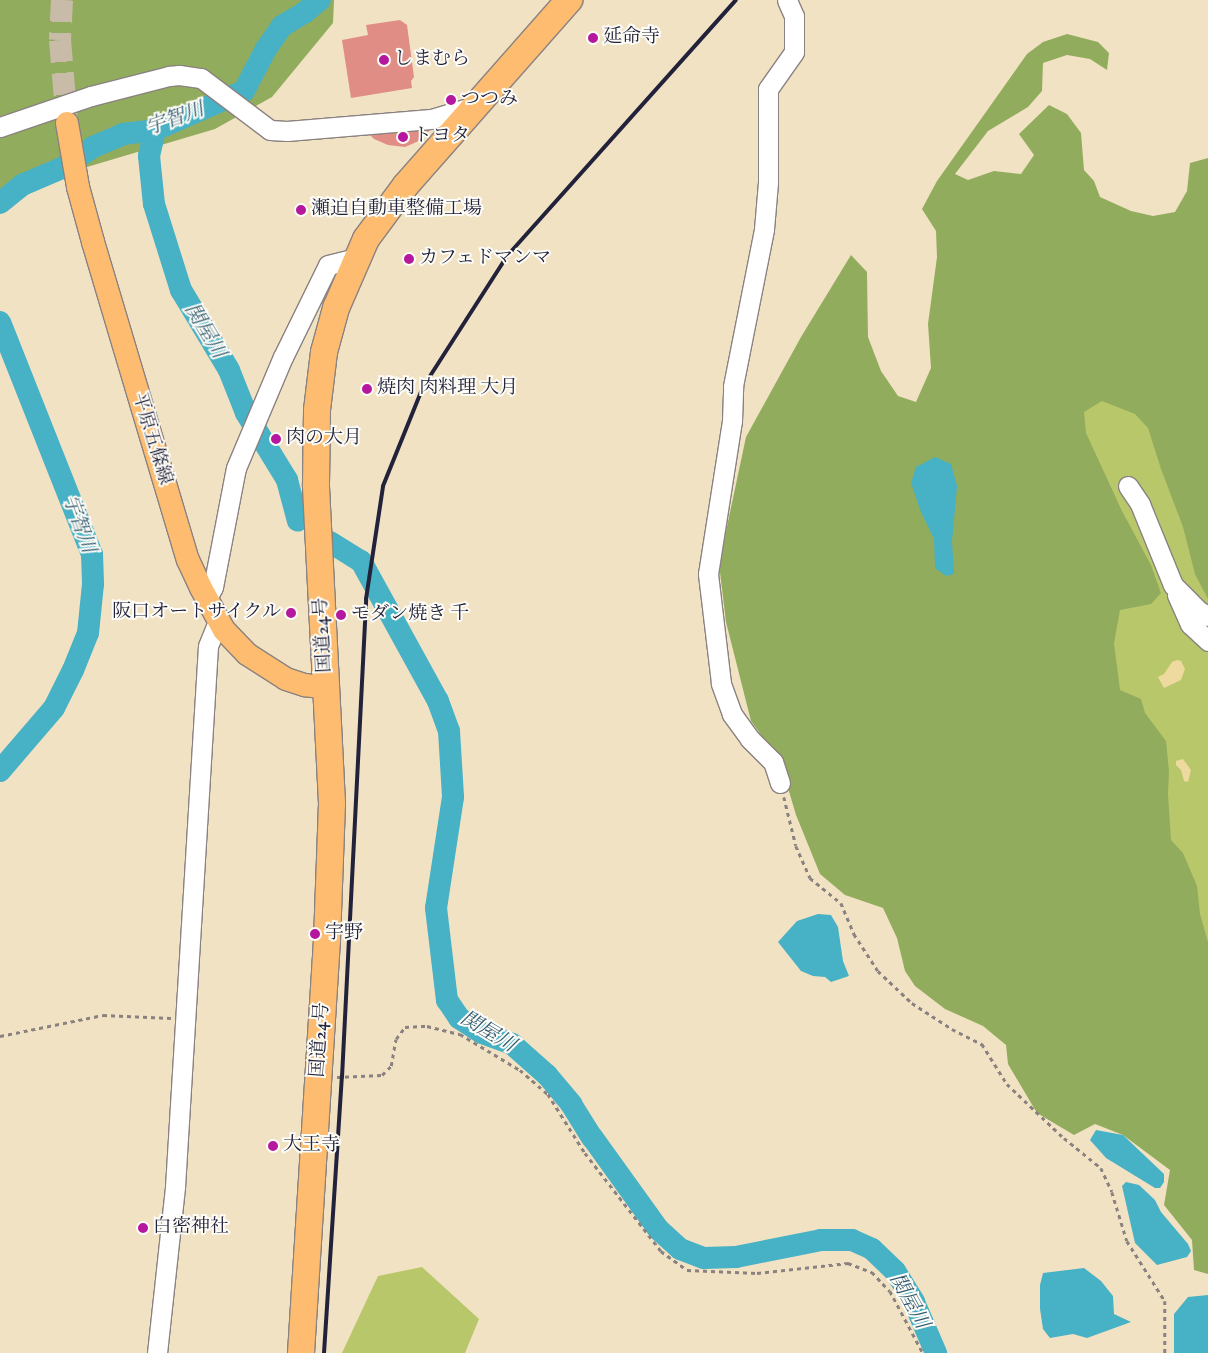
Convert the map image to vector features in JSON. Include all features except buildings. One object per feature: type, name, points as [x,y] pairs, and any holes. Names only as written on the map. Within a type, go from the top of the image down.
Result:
[{"type":"highway","name":"国道24号","points":[[301,1353],[327,940],[332,803],[316,484],[317,410],[324,352],[333,317],[366,239],[406,186],[569,0]]},
{"type":"main road","name":"平原五條線","points":[[67,123],[78,187],[120,337],[188,560],[206,600],[218,622],[248,654],[267,668],[286,679],[305,685],[326,688]]},
{"type":"street","points":[[780,783],[773,762],[750,739],[732,714],[721,682],[708,574],[732,422],[733,386],[764,229],[768,182],[768,89],[794,52],[794,16],[787,0]]},
{"type":"street","points":[[0,127],[90,96],[169,76],[201,78],[270,130],[297,131],[431,119],[475,106]]},
{"type":"street","points":[[206,600],[213,587],[236,468],[283,357],[328,265],[357,258]]},
{"type":"street","points":[[1128,486],[1140,504],[1190,624],[1208,641]]},
{"type":"street","points":[[1173,585],[1199,611],[1208,616]]},
{"type":"street","points":[[158,1353],[175,1188],[208,646],[218,622]]},
{"type":"path","points":[[780,783],[796,846],[810,878],[840,903],[854,934],[878,971],[912,1003],[952,1029],[982,1044],[1007,1084],[1064,1138],[1101,1168],[1112,1192],[1127,1241],[1165,1301],[1164,1353]]},
{"type":"path","points":[[0,1036],[103,1015],[184,1018]]},
{"type":"path","points":[[342,1077],[382,1075],[391,1066],[396,1039],[405,1027],[427,1026],[460,1034],[520,1070],[548,1094],[585,1153],[661,1251],[687,1270],[757,1273],[848,1263],[872,1272],[890,1291],[923,1353]]},
{"type":"green space","points":[[0,0],[334,0],[333,23],[272,97],[215,129],[23,186],[0,199]]},
{"type":"green space","points":[[1067,34],[1098,42],[1109,53],[1107,70],[1090,59],[1067,55],[1043,63],[1042,91],[1028,107],[988,131],[955,174],[968,180],[994,171],[1021,174],[1034,155],[1019,134],[1049,105],[1067,114],[1081,133],[1084,170],[1094,181],[1100,197],[1131,211],[1153,216],[1175,212],[1187,191],[1190,163],[1208,158],[1208,599],[1195,574],[1183,527],[1148,428],[1135,414],[1102,401],[1084,412],[1086,433],[1122,511],[1151,565],[1161,593],[1151,604],[1120,610],[1114,643],[1120,690],[1141,699],[1145,713],[1166,741],[1171,840],[1183,853],[1197,886],[1200,914],[1208,942],[1208,1274],[1194,1270],[1192,1240],[1164,1205],[1170,1170],[1123,1135],[1095,1124],[1074,1135],[1037,1113],[1008,1064],[1006,1045],[983,1026],[945,1009],[915,986],[905,971],[897,938],[883,908],[845,895],[820,874],[796,815],[780,761],[751,721],[726,622],[719,564],[746,437],[801,337],[851,255],[867,272],[868,337],[881,371],[898,396],[916,402],[931,368],[928,324],[937,257],[936,231],[922,209],[937,181],[1027,54],[1043,42]]},
{"type":"green space","points":[[1098,388],[1151,417],[1208,558],[1208,1044],[1115,793],[1075,408]]},
{"type":"green space","points":[[422,1267],[479,1319],[465,1353],[342,1353],[378,1276]]},
{"type":"sand","points":[[1181,661],[1185,669],[1181,680],[1164,688],[1158,677],[1164,674],[1172,662]]},
{"type":"sand","points":[[1183,759],[1191,770],[1188,782],[1184,781],[1181,770],[1176,765],[1176,761]]},
{"type":"water","points":[[935,457],[951,464],[957,486],[952,541],[954,574],[946,576],[935,568],[934,539],[921,512],[911,483],[916,467]]},
{"type":"water","points":[[818,914],[831,915],[838,927],[843,961],[849,976],[831,982],[825,977],[813,976],[801,971],[778,942],[797,921]]},
{"type":"water","points":[[1096,1130],[1123,1135],[1164,1174],[1164,1182],[1160,1188],[1155,1188],[1106,1158],[1090,1140]]},
{"type":"water","points":[[1126,1182],[1139,1185],[1155,1200],[1161,1212],[1188,1244],[1191,1251],[1187,1257],[1157,1265],[1135,1243],[1122,1186]]},
{"type":"water","points":[[1084,1268],[1101,1281],[1113,1296],[1114,1314],[1131,1322],[1087,1338],[1073,1334],[1050,1338],[1043,1329],[1040,1309],[1040,1285],[1043,1273]]},
{"type":"water","points":[[1208,1295],[1208,1353],[1174,1353],[1174,1314],[1188,1297]]},
{"type":"waterway","name":"宇智川","points":[[0,203],[22,185],[62,168],[93,147],[123,134],[155,130],[244,91],[266,49],[282,26],[320,0]]},
{"type":"waterway","name":"関屋川","points":[[155,130],[149,156],[154,204],[181,290],[229,370],[246,413],[287,480],[298,521]]},
{"type":"waterway","name":"宇智川","points":[[0,322],[92,554],[93,584],[88,633],[73,670],[54,708],[0,771]]},
{"type":"waterway","name":"関屋川","points":[[330,542],[361,561],[438,701],[449,731],[453,797],[436,908],[447,1000],[459,1018],[482,1033],[512,1044],[547,1075],[571,1104],[592,1137],[658,1229],[680,1249],[704,1258],[736,1257],[821,1240],[852,1240],[872,1249],[895,1271],[914,1302],[936,1353]]},
{"type":"tunnel","points":[[62,0],[60,40],[67,123]]},
{"type":"railway","points":[[324,1353],[342,1077],[366,599],[383,486],[423,387],[507,256],[736,0]]},
{"type":"place","name":"延命寺","points":[[593,38]]},
{"type":"place","name":"しまむら","points":[[384,60]]},
{"type":"place","name":"つつみ","points":[[451,100]]},
{"type":"place","name":"トヨタ","points":[[403,137]]},
{"type":"place","name":"瀬迫自動車整備工場","points":[[301,210]]},
{"type":"place","name":"カフェドマンマ","points":[[409,259]]},
{"type":"place","name":"焼肉 肉料理 大月","points":[[367,389]]},
{"type":"place","name":"肉の大月","points":[[276,439]]},
{"type":"place","name":"阪口オートサイクル","points":[[291,613]]},
{"type":"place","name":"モダン焼き 千","points":[[341,615]]},
{"type":"place","name":"宇野","points":[[315,934]]},
{"type":"place","name":"大王寺","points":[[273,1146]]},
{"type":"place","name":"白密神社","points":[[143,1228]]}]
